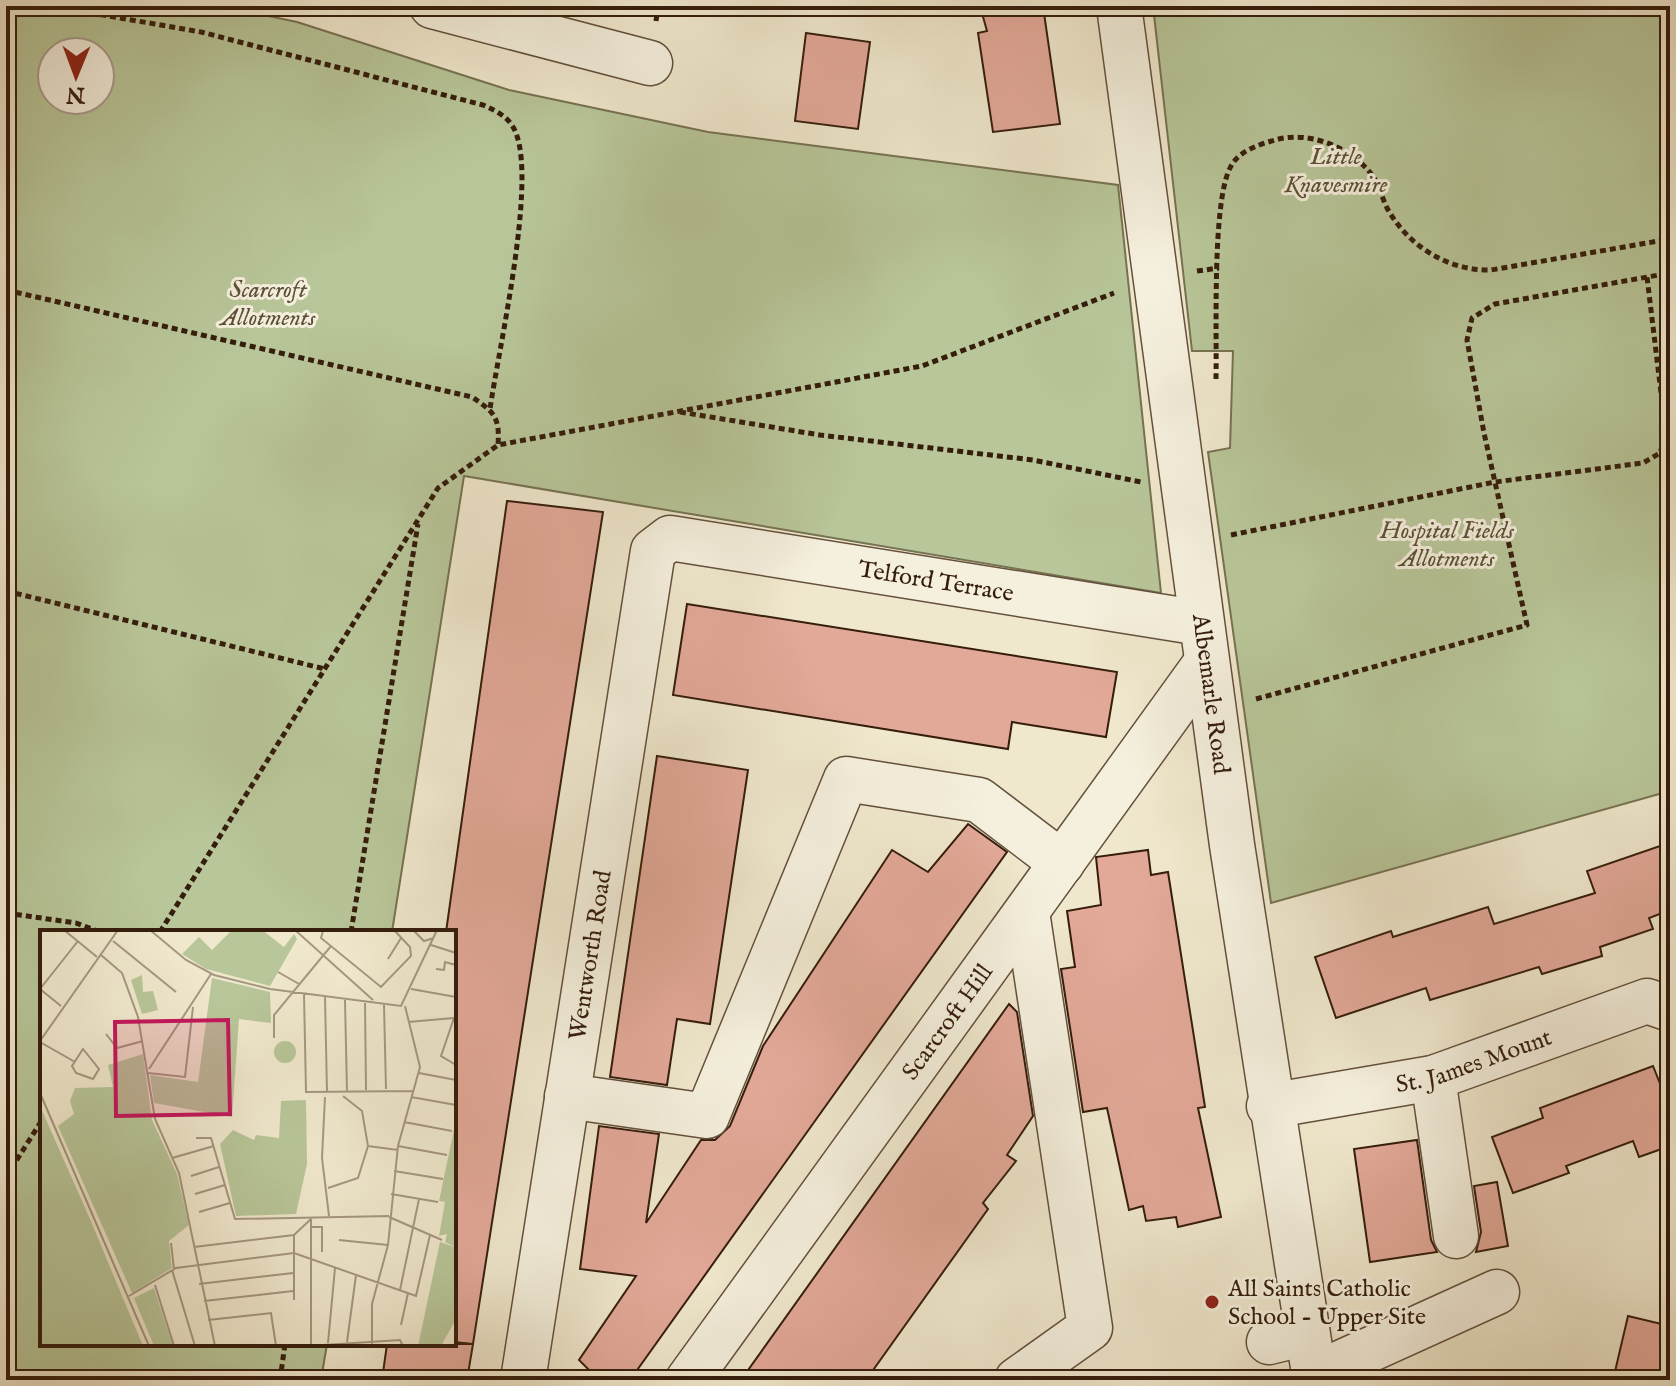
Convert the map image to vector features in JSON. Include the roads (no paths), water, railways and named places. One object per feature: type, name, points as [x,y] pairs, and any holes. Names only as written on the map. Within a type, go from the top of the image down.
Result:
[{"type":"street","points":[[432,6],[650,63]]},
{"type":"street","name":"Albemarle Road","points":[[1119,6],[1269,1106],[1288,1338],[1314,1378]]},
{"type":"street","name":"Telford Terrace","points":[[670,538],[1204,643]]},
{"type":"street","name":"Wentworth Road","points":[[523,1380],[653,551],[670,538]]},
{"type":"street","name":"Scarcroft Hill","points":[[688,1380],[1062,863],[1204,643]]},
{"type":"street","points":[[567,1096],[707,1116],[846,779],[979,800],[1062,863]]},
{"type":"street","points":[[1017,1380],[1090,1328],[1027,912]]},
{"type":"street","name":"St. James Mount","points":[[1269,1106],[1433,1078],[1647,1001],[1670,1009]]},
{"type":"street","points":[[1433,1078],[1456,1236]]},
{"type":"street","points":[[1314,1378],[1497,1292]]},
{"type":"place","name":"All Saints Catholic School - Upper Site","points":[[1212,1302]]},
{"type":"park label","name":"Little Knavesmire","points":[[1336,170]]},
{"type":"park label","name":"Scarcroft Allotments","points":[[268,303]]},
{"type":"park label","name":"Hospital Fields Allotments","points":[[1447,544]]}]
